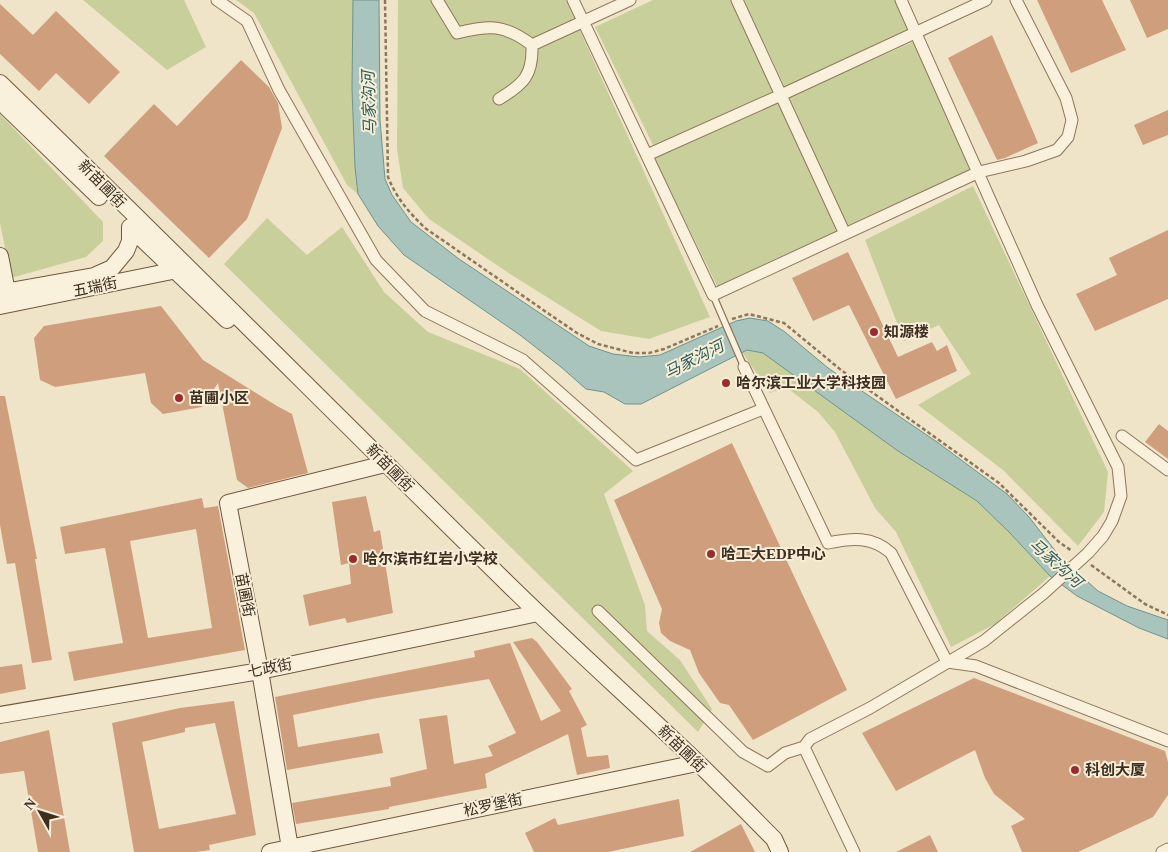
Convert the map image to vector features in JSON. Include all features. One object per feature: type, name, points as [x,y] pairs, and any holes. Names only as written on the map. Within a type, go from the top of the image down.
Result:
[{"type":"main road","name":"新苗圃街","points":[[2,92],[130,228],[182,269]]},
{"type":"main road","name":"新苗圃街","points":[[2,92],[130,212],[182,269],[534,614],[691,764],[774,839],[780,852]]},
{"type":"main road","name":"五瑞街","points":[[2,297],[94,276],[112,268],[126,251],[130,241],[130,228]]},
{"type":"main road","points":[[0,256],[2,297]]},
{"type":"main road","name":"五瑞街","points":[[2,297],[182,269]]},
{"type":"main road","name":"苗圃街","points":[[290,848],[260,671],[228,503],[381,465]]},
{"type":"main road","name":"七政街","points":[[0,715],[260,671],[534,614]]},
{"type":"main road","name":"新苗圃街","points":[[691,764],[764,841],[769,852]]},
{"type":"main road","name":"松罗堡街","points":[[270,852],[691,764]]},
{"type":"street","points":[[217,0],[247,21],[279,90],[376,260],[425,311],[523,360],[636,460],[763,409]]},
{"type":"street","points":[[437,0],[456,33],[490,27],[505,29],[517,34],[532,45]]},
{"type":"street","points":[[573,0],[713,295],[979,172],[1026,161],[1057,150],[1068,137],[1072,120],[1066,98],[1016,0]]},
{"type":"street","points":[[532,45],[630,0]]},
{"type":"street","points":[[737,0],[844,234]]},
{"type":"street","points":[[598,611],[742,752],[768,766],[785,753],[804,746],[810,739],[870,708],[984,641],[1089,559],[1112,521],[1121,496],[1118,467],[1037,305],[901,0]]},
{"type":"street","points":[[647,155],[986,0]]},
{"type":"street","points":[[500,99],[527,77],[532,58],[532,45]]},
{"type":"street","points":[[744,367],[828,543],[844,540],[881,544],[891,554],[947,662]]},
{"type":"street","points":[[1122,436],[1168,470]]},
{"type":"street","points":[[947,662],[976,666],[1168,741]]},
{"type":"street","points":[[804,746],[854,852]]},
{"type":"street","points":[[1162,852],[1168,849]]},
{"type":"lane","points":[[713,295],[744,367]]},
{"type":"path","points":[[385,0],[388,177],[395,193],[408,211],[425,228],[558,320],[598,344],[633,353],[649,353],[664,349],[723,323]]},
{"type":"path","points":[[730,320],[749,314],[784,323],[841,370],[999,483],[1059,542],[1075,553]]},
{"type":"path","points":[[1089,559],[1145,604],[1168,615]]},
{"type":"green space","points":[[83,0],[184,0],[206,47],[167,70]]},
{"type":"green space","points":[[236,0],[353,0],[355,167],[358,194],[347,185],[254,13]]},
{"type":"green space","points":[[398,0],[566,0],[710,317],[649,339],[601,331],[510,274],[429,219],[403,188],[397,149]]},
{"type":"green space","points":[[653,0],[732,0],[774,93],[653,145],[595,27]]},
{"type":"green space","points":[[744,0],[895,0],[908,31],[785,88]]},
{"type":"green space","points":[[913,42],[972,169],[846,226],[787,98]]},
{"type":"green space","points":[[778,102],[837,231],[717,286],[654,157]]},
{"type":"green space","points":[[0,114],[103,222],[103,241],[86,257],[11,278],[0,223]]},
{"type":"green space","points":[[973,186],[1108,472],[1104,512],[1078,546],[1003,470],[918,405],[971,374],[939,325],[904,341],[865,240]]},
{"type":"green space","points":[[267,218],[307,255],[342,227],[384,292],[428,332],[520,369],[633,471],[604,494],[645,605],[647,631],[680,660],[712,709],[698,732],[224,264]]},
{"type":"green space","points":[[747,350],[763,353],[898,451],[977,501],[1050,576],[995,624],[951,647],[896,532],[875,508],[835,432],[818,412],[786,387],[770,393],[742,352]]},
{"type":"water","name":"马家沟河","points":[[353,0],[379,0],[380,120],[385,179],[392,195],[411,222],[459,259],[589,346],[613,354],[639,357],[660,355],[736,321],[750,318],[768,321],[785,332],[828,368],[937,442],[1007,494],[1029,517],[1060,557],[1098,591],[1127,606],[1168,620],[1168,639],[1139,628],[1077,596],[1050,576],[977,501],[898,451],[763,353],[747,350],[641,404],[625,404],[604,392],[586,389],[520,335],[404,255],[378,226],[358,194],[352,89]]},
{"type":"building","points":[[1037,0],[1102,0],[1126,50],[1071,73]]},
{"type":"building","points":[[1130,0],[1168,0],[1168,29],[1147,38]]},
{"type":"building","points":[[0,4],[33,35],[56,11],[120,72],[89,104],[56,73],[39,91],[0,54]]},
{"type":"building","points":[[992,35],[1038,143],[997,160],[948,58]]},
{"type":"building","points":[[241,60],[269,87],[278,103],[282,128],[247,219],[209,258],[104,156],[154,104],[177,126]]},
{"type":"building","points":[[1168,110],[1168,135],[1143,145],[1134,125]]},
{"type":"building","points":[[1168,230],[1168,299],[1095,331],[1076,294],[1117,275],[1109,258]]},
{"type":"building","name":"知源楼","points":[[848,252],[898,357],[932,342],[937,351],[947,345],[957,371],[896,399],[849,305],[813,321],[792,278]]},
{"type":"building","name":"苗圃小区","points":[[161,306],[203,360],[292,414],[308,473],[248,488],[237,480],[218,383],[202,407],[163,414],[151,403],[145,373],[55,387],[40,380],[34,338],[44,326]]},
{"type":"building","points":[[0,396],[5,396],[37,559],[35,559],[52,660],[32,663],[15,563],[7,564],[0,525]]},
{"type":"building","points":[[1159,424],[1168,431],[1168,459],[1145,442]]},
{"type":"building","name":"哈工大EDP中心","points":[[732,443],[847,690],[753,740],[729,705],[720,703],[699,673],[690,650],[670,641],[661,633],[659,623],[662,609],[614,500]]},
{"type":"building","points":[[366,496],[374,532],[380,530],[393,613],[347,623],[345,618],[309,626],[303,595],[351,584],[349,563],[341,565],[332,502]]},
{"type":"building","points":[[202,498],[204,508],[218,506],[245,650],[74,681],[68,652],[123,643],[105,548],[65,554],[60,527]],"holes":[[[196,529],[212,628],[148,638],[130,541]]]},
{"type":"building","points":[[532,638],[572,689],[569,691],[587,725],[581,728],[587,757],[608,755],[610,768],[577,775],[568,734],[485,774],[487,788],[389,807],[389,809],[296,824],[292,803],[391,786],[390,778],[427,769],[419,719],[447,715],[454,764],[493,756],[488,746],[516,733],[489,679],[293,715],[298,747],[379,733],[383,753],[287,770],[275,697],[475,657],[474,651],[510,643],[541,721],[561,711],[513,642]]},
{"type":"building","points":[[22,664],[26,689],[0,694],[0,667]]},
{"type":"building","name":"科创大厦","points":[[974,678],[1165,751],[1168,762],[1168,795],[1153,817],[1078,852],[1022,852],[1011,826],[1025,819],[994,794],[985,778],[975,750],[896,791],[862,733]]},
{"type":"building","points":[[234,701],[256,835],[209,845],[210,850],[196,852],[134,852],[112,723],[180,708]],"holes":[[[215,723],[236,814],[159,829],[142,742],[185,732],[185,728]]]},
{"type":"building","points":[[49,730],[70,852],[38,852],[24,771],[0,774],[0,742]]},
{"type":"building","points":[[679,799],[684,836],[608,852],[534,852],[525,833],[555,818],[558,825]]},
{"type":"building","points":[[741,824],[755,852],[690,852]]},
{"type":"building","points":[[930,835],[938,852],[896,852]]},
{"type":"place","name":"知源楼","points":[[874,332]]},
{"type":"place","name":"哈尔滨工业大学科技园","points":[[726,383]]},
{"type":"place","name":"苗圃小区","points":[[179,398]]},
{"type":"place","name":"哈工大EDP中心","points":[[711,554]]},
{"type":"place","name":"哈尔滨市红岩小学校","points":[[353,559]]},
{"type":"place","name":"科创大厦","points":[[1075,770]]}]
